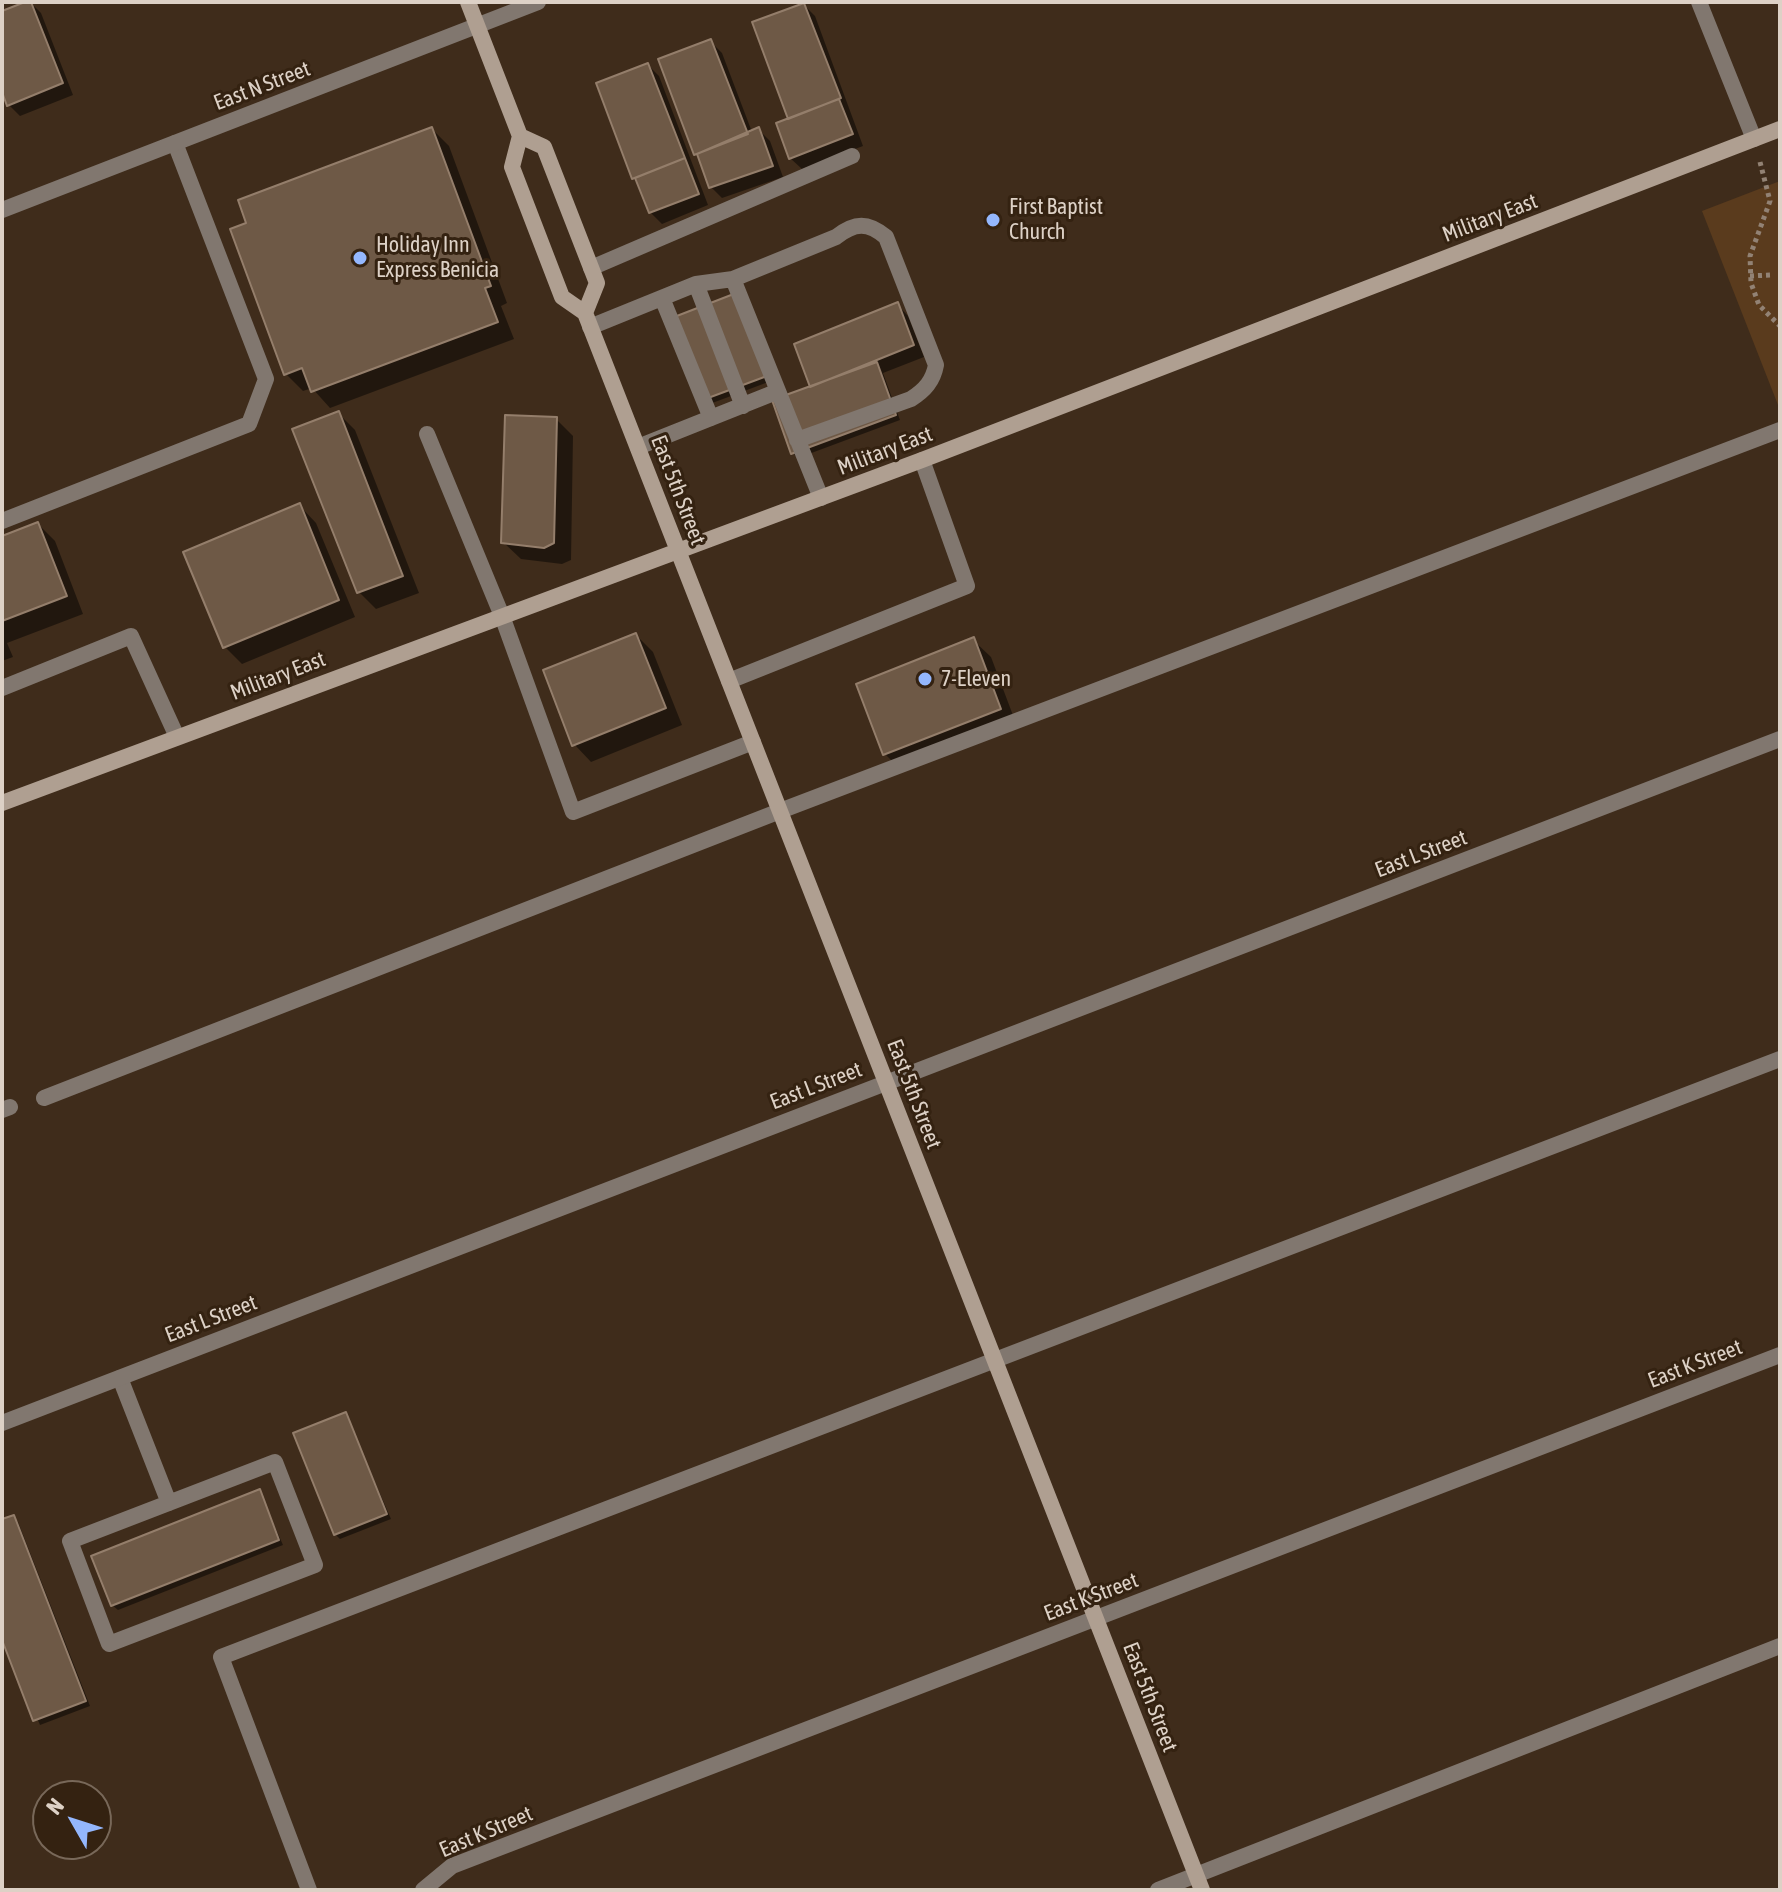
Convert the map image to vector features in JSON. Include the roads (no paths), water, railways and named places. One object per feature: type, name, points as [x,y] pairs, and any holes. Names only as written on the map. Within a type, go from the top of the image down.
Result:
[{"type":"street","name":"East 5th Street","points":[[468,2],[520,136],[512,167],[562,297],[588,320],[1199,1883]]},
{"type":"street","name":"East N Street","points":[[2,210],[538,2]]},
{"type":"street","points":[[1699,2],[1754,139]]},
{"type":"street","name":"Military East","points":[[2,803],[922,460],[1780,129]]},
{"type":"street","name":"East 5th Street","points":[[520,136],[544,147],[597,283],[588,320]]},
{"type":"street","points":[[2,521],[249,424],[266,379],[175,143]]},
{"type":"street","points":[[591,268],[852,156]]},
{"type":"street","points":[[588,320],[662,298],[696,284],[733,279],[836,237],[848,227],[861,224],[875,227],[886,237],[936,365],[934,374],[924,391],[911,399],[797,440]]},
{"type":"street","points":[[733,279],[821,498]]},
{"type":"street","points":[[696,284],[743,406]]},
{"type":"street","points":[[662,298],[711,418]]},
{"type":"street","points":[[638,447],[776,392]]},
{"type":"street","points":[[44,1098],[780,811],[1780,430]]},
{"type":"street","points":[[427,434],[502,616],[573,812],[753,742]]},
{"type":"street","points":[[729,681],[967,586],[922,460]]},
{"type":"street","points":[[2,688],[131,636],[177,737]]},
{"type":"street","name":"East L Street","points":[[2,1423],[1780,739]]},
{"type":"street","points":[[309,1890],[221,1657],[1780,1059]]},
{"type":"street","name":"East K Street","points":[[423,1890],[452,1866],[1780,1355]]},
{"type":"street","points":[[120,1378],[169,1503]]},
{"type":"street","points":[[275,1462],[315,1565],[109,1644],[70,1541],[169,1503],[275,1462]]},
{"type":"street","points":[[1158,1890],[1199,1883],[1780,1646]]},
{"type":"place","name":"First Baptist Church","points":[[993,220]]},
{"type":"place","name":"Holiday Inn Express Benicia","points":[[360,258]]},
{"type":"place","name":"7-Eleven","points":[[925,679]]}]
